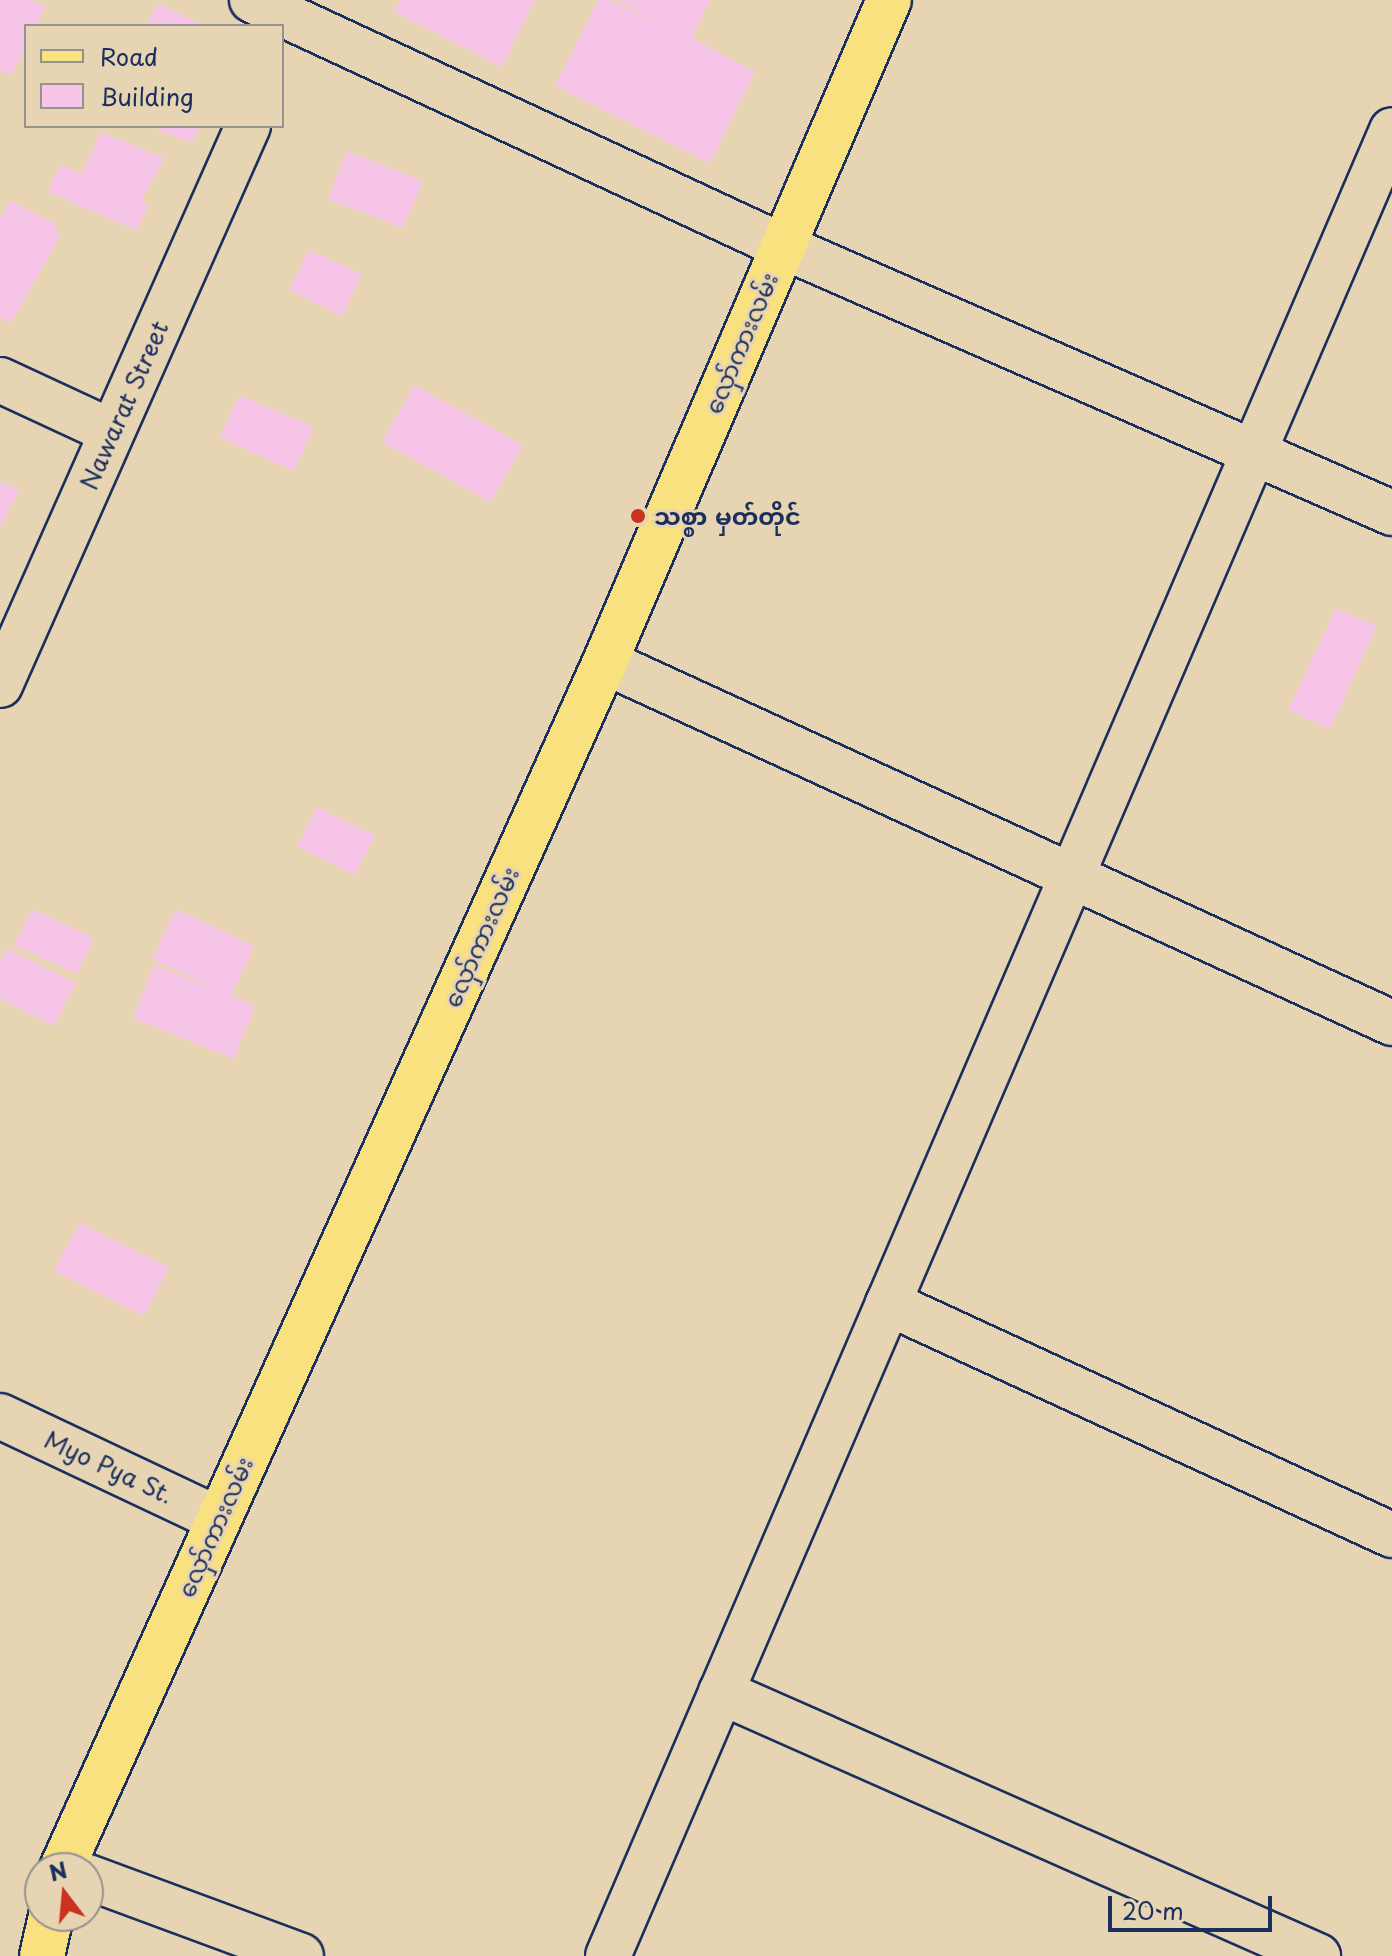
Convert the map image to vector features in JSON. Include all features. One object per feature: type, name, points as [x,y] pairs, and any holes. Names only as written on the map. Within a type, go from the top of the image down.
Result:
[{"type":"main road","name":"လှော်ကားလမ်း","points":[[69,1852],[605,662],[889,0]]},
{"type":"main road","points":[[42,1956],[47,1932]]},
{"type":"street","points":[[252,0],[293,23],[782,246],[1392,513]]},
{"type":"street","name":"Nawarat Street","points":[[0,685],[247,128]]},
{"type":"street","points":[[608,1956],[1392,130]]},
{"type":"street","points":[[0,380],[112,432]]},
{"type":"street","points":[[605,662],[1392,1023]]},
{"type":"street","points":[[888,1303],[1392,1535]]},
{"type":"street","name":"Myo Pya St.","points":[[0,1416],[218,1519]]},
{"type":"street","points":[[721,1692],[1318,1956]]},
{"type":"street","points":[[104,1883],[301,1956]]},
{"type":"building","points":[[0,0],[31,0],[46,6],[37,24],[24,24],[24,51],[12,75],[0,71]]},
{"type":"building","points":[[400,0],[535,0],[502,67],[394,12]]},
{"type":"building","points":[[598,0],[610,0],[664,25],[616,0],[710,0],[692,38],[755,72],[710,163],[555,86]]},
{"type":"building","points":[[158,3],[200,24],[146,24]]},
{"type":"building","points":[[155,128],[199,128],[192,143]]},
{"type":"building","points":[[101,132],[164,158],[141,201],[149,205],[136,230],[48,192],[60,164],[81,174]]},
{"type":"building","points":[[347,151],[423,181],[403,228],[328,199]]},
{"type":"building","points":[[9,201],[57,224],[54,230],[61,235],[11,323],[0,317],[0,218]]},
{"type":"building","points":[[309,250],[362,274],[342,316],[289,290]]},
{"type":"building","points":[[414,385],[523,445],[491,502],[382,442]]},
{"type":"building","points":[[239,395],[314,427],[294,471],[220,438]]},
{"type":"building","points":[[0,482],[19,489],[0,527]]},
{"type":"building","points":[[1336,608],[1377,626],[1330,729],[1288,710]]},
{"type":"building","points":[[316,807],[375,835],[355,875],[297,847]]},
{"type":"building","points":[[32,909],[94,938],[77,974],[14,945]]},
{"type":"building","points":[[176,909],[254,946],[231,996],[255,1006],[234,1059],[133,1018],[154,965],[220,991],[152,959]]},
{"type":"building","points":[[6,948],[76,983],[54,1026],[0,999],[0,961]]},
{"type":"building","points":[[79,1223],[169,1267],[144,1316],[54,1271]]},
{"type":"place","name":"သစ္စာ မှတ်တိုင်","points":[[638,516]]}]
